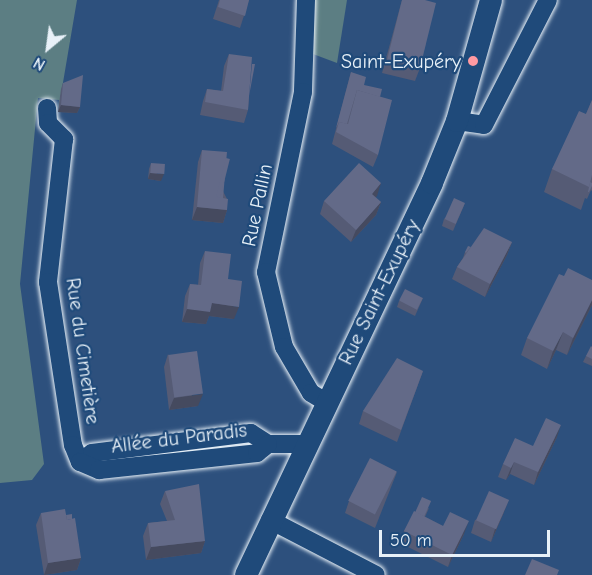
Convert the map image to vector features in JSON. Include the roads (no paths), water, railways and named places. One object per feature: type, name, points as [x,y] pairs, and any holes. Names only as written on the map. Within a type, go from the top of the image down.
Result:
[{"type":"street","name":"Rue Pallin","points":[[306,0],[303,92],[266,272],[284,347],[311,393],[326,402]]},
{"type":"street","name":"Rue Saint-Exupéry","points":[[246,575],[457,121],[491,0]]},
{"type":"street","points":[[457,121],[484,125],[548,0]]},
{"type":"street","name":"Rue du Cimetière","points":[[47,108],[48,123],[64,140],[48,282],[73,445],[80,462]]},
{"type":"street","name":"Allée du Paradis","points":[[80,462],[99,470],[257,453],[268,444],[306,444]]},
{"type":"street","points":[[270,520],[376,575]]},
{"type":"place","name":"Saint-Exupéry","points":[[473,61]]}]
